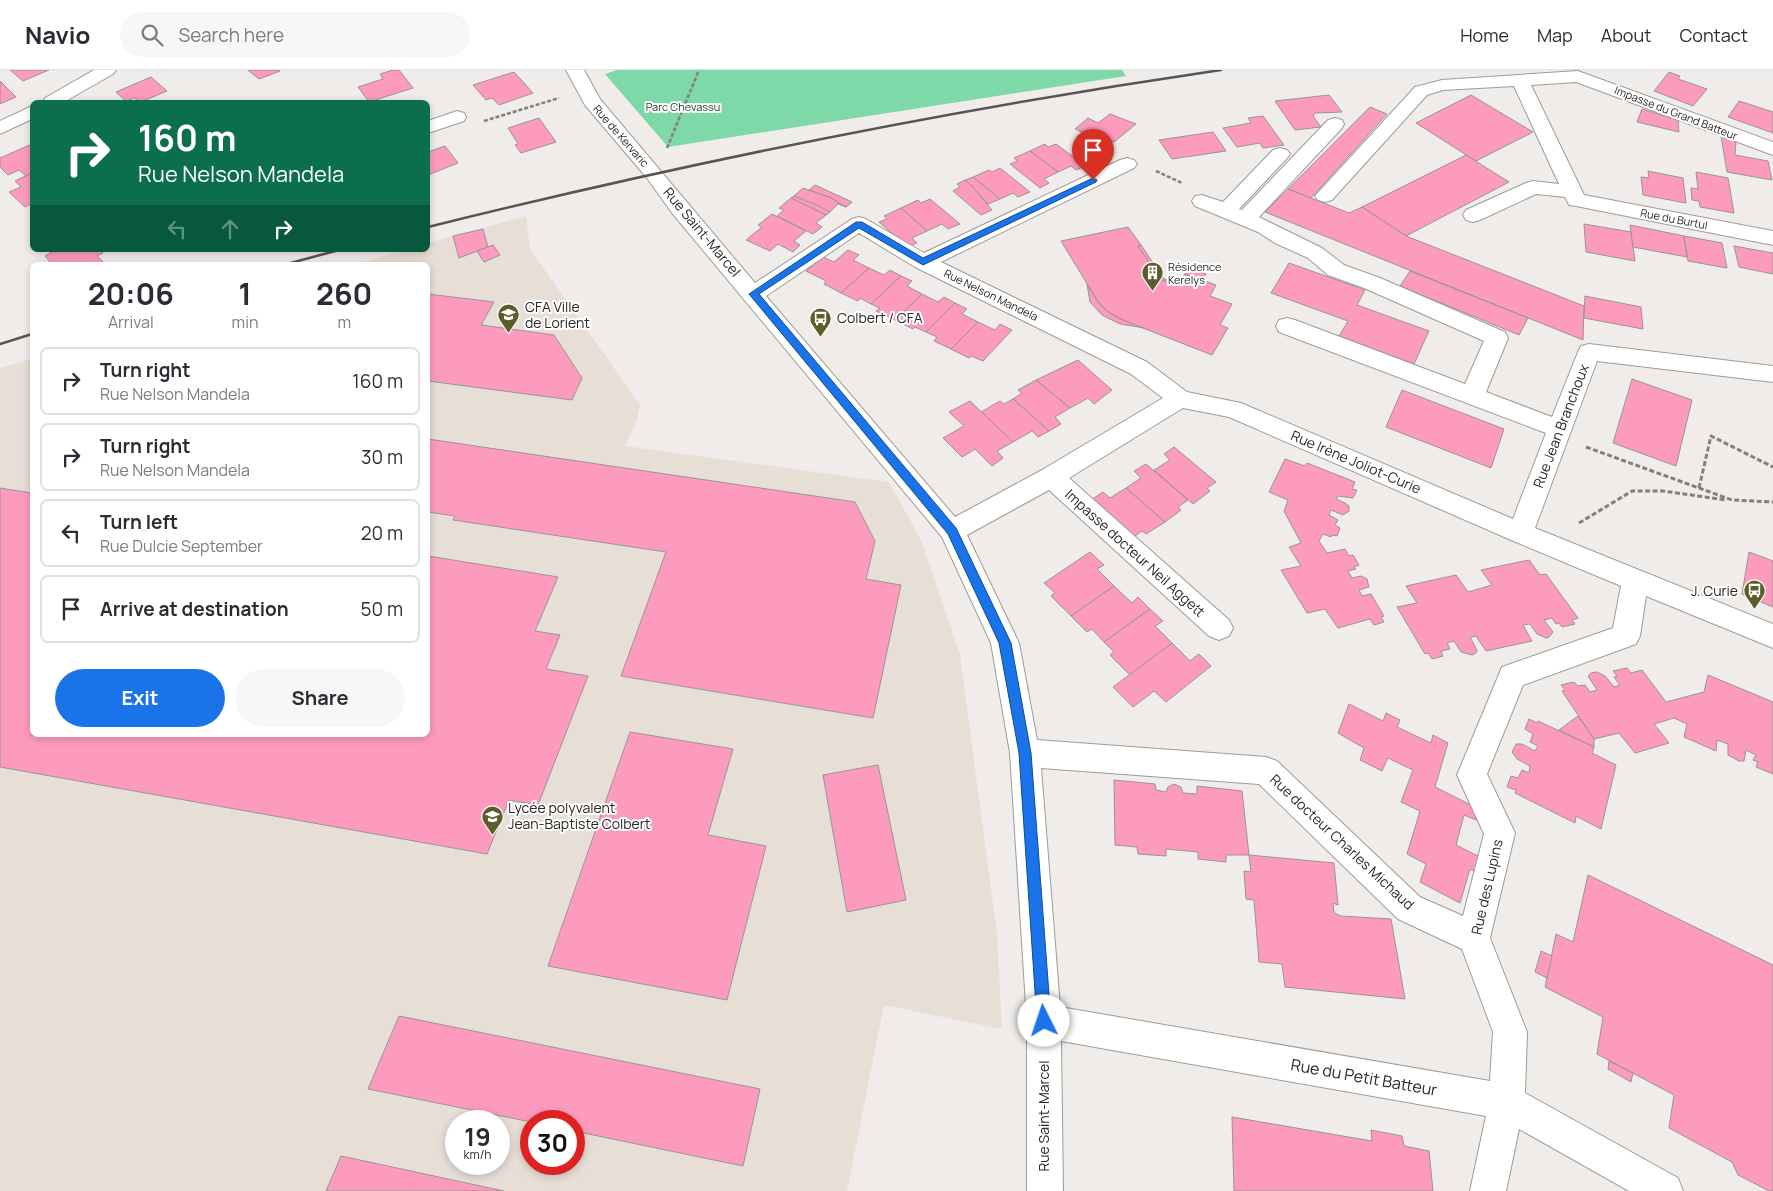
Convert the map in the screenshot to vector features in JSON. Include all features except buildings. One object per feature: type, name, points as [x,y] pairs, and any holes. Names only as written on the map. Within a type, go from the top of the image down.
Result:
[{"type":"street","points":[[55,100],[107,70]]},
{"type":"street","name":"Rue de Kervaric","points":[[575,70],[592,102],[647,166]]},
{"type":"street","name":"Impasse du Grand Batteur","points":[[1520,80],[1578,76],[1773,149]]},
{"type":"street","points":[[1325,196],[1421,91],[1442,84],[1520,80],[1574,196]]},
{"type":"street","points":[[0,128],[30,113]]},
{"type":"street","points":[[430,126],[457,117]]},
{"type":"street","points":[[1236,215],[1335,124]]},
{"type":"street","points":[[1236,215],[1280,154]]},
{"type":"street","points":[[923,262],[1127,164]]},
{"type":"street","name":"Rue Saint-Marcel","points":[[647,166],[680,208],[952,531],[1005,643],[1025,753],[1044,1021],[1045,1191]]},
{"type":"street","name":"Rue du Burtul","points":[[1473,215],[1532,187],[1773,238]]},
{"type":"street","points":[[1202,201],[1315,253],[1336,270],[1372,283],[1497,338],[1472,396]]},
{"type":"street","name":"Rue Nelson Mandela","points":[[754,294],[859,224],[923,262],[1139,368],[1180,399]]},
{"type":"street","points":[[1287,326],[1472,396],[1558,433]]},
{"type":"street","name":"Rue Jean Branchoux","points":[[1520,533],[1589,352],[1773,374]]},
{"type":"street","points":[[952,531],[1051,477],[1180,399]]},
{"type":"street","name":"Rue Irène Joliot-Curie","points":[[1180,399],[1233,409],[1545,544],[1773,636]]},
{"type":"street","name":"Impasse docteur Neil Aggett","points":[[1051,477],[1219,628]]},
{"type":"street","name":"Rue des Lupins","points":[[1488,1191],[1507,1102],[1510,1032],[1474,938],[1500,833],[1472,775],[1512,676],[1626,636],[1634,580]]},
{"type":"street","name":"Rue docteur Charles Michaud","points":[[1025,753],[1266,771],[1409,908],[1474,938]]},
{"type":"street","name":"Rue du Petit Batteur","points":[[1044,1021],[1507,1102],[1665,1191]]},
{"type":"path","points":[[647,166],[668,147],[699,70]]},
{"type":"path","points":[[457,117],[471,125],[545,101]]},
{"type":"path","points":[[1127,164],[1149,168],[1202,192],[1202,201]]},
{"type":"path","points":[[1558,433],[1732,500]]},
{"type":"path","points":[[1699,488],[1711,436],[1773,467]]},
{"type":"path","points":[[1545,544],[1632,492],[1663,492],[1732,500],[1773,502]]},
{"type":"shaded area","name":"Lycée polyvalent Jean-Baptiste Colbert","points":[[526,216],[530,249],[640,405],[636,422],[625,446],[889,482],[921,540],[960,655],[997,934],[1002,1029],[884,1005],[847,1191],[0,1191],[0,368],[30,360],[30,737],[430,737],[430,262],[363,262],[398,252],[430,252],[430,242]]},
{"type":"green space","name":"Parc Chevassu","points":[[617,70],[1122,70],[1126,76],[668,147],[605,74]]},
{"type":"railway","points":[[430,227],[526,203],[823,139],[1021,102],[1221,70]]},
{"type":"railway","points":[[294,262],[332,252]]},
{"type":"railway","points":[[0,344],[30,335]]},
{"type":"place","name":"Résidence Kerelys","points":[[1152,292]]},
{"type":"place","name":"CFA Ville de Lorient","points":[[509,334]]},
{"type":"place","name":"Colbert / CFA","points":[[821,337]]},
{"type":"place","name":"J. Curie","points":[[1754,610]]},
{"type":"place","name":"Lycée polyvalent Jean-Baptiste Colbert","points":[[492,835]]},
{"type":"route","points":[[1044,1021],[1025,753],[1005,643],[952,531],[754,294],[859,224],[923,262],[1093,180]]}]
